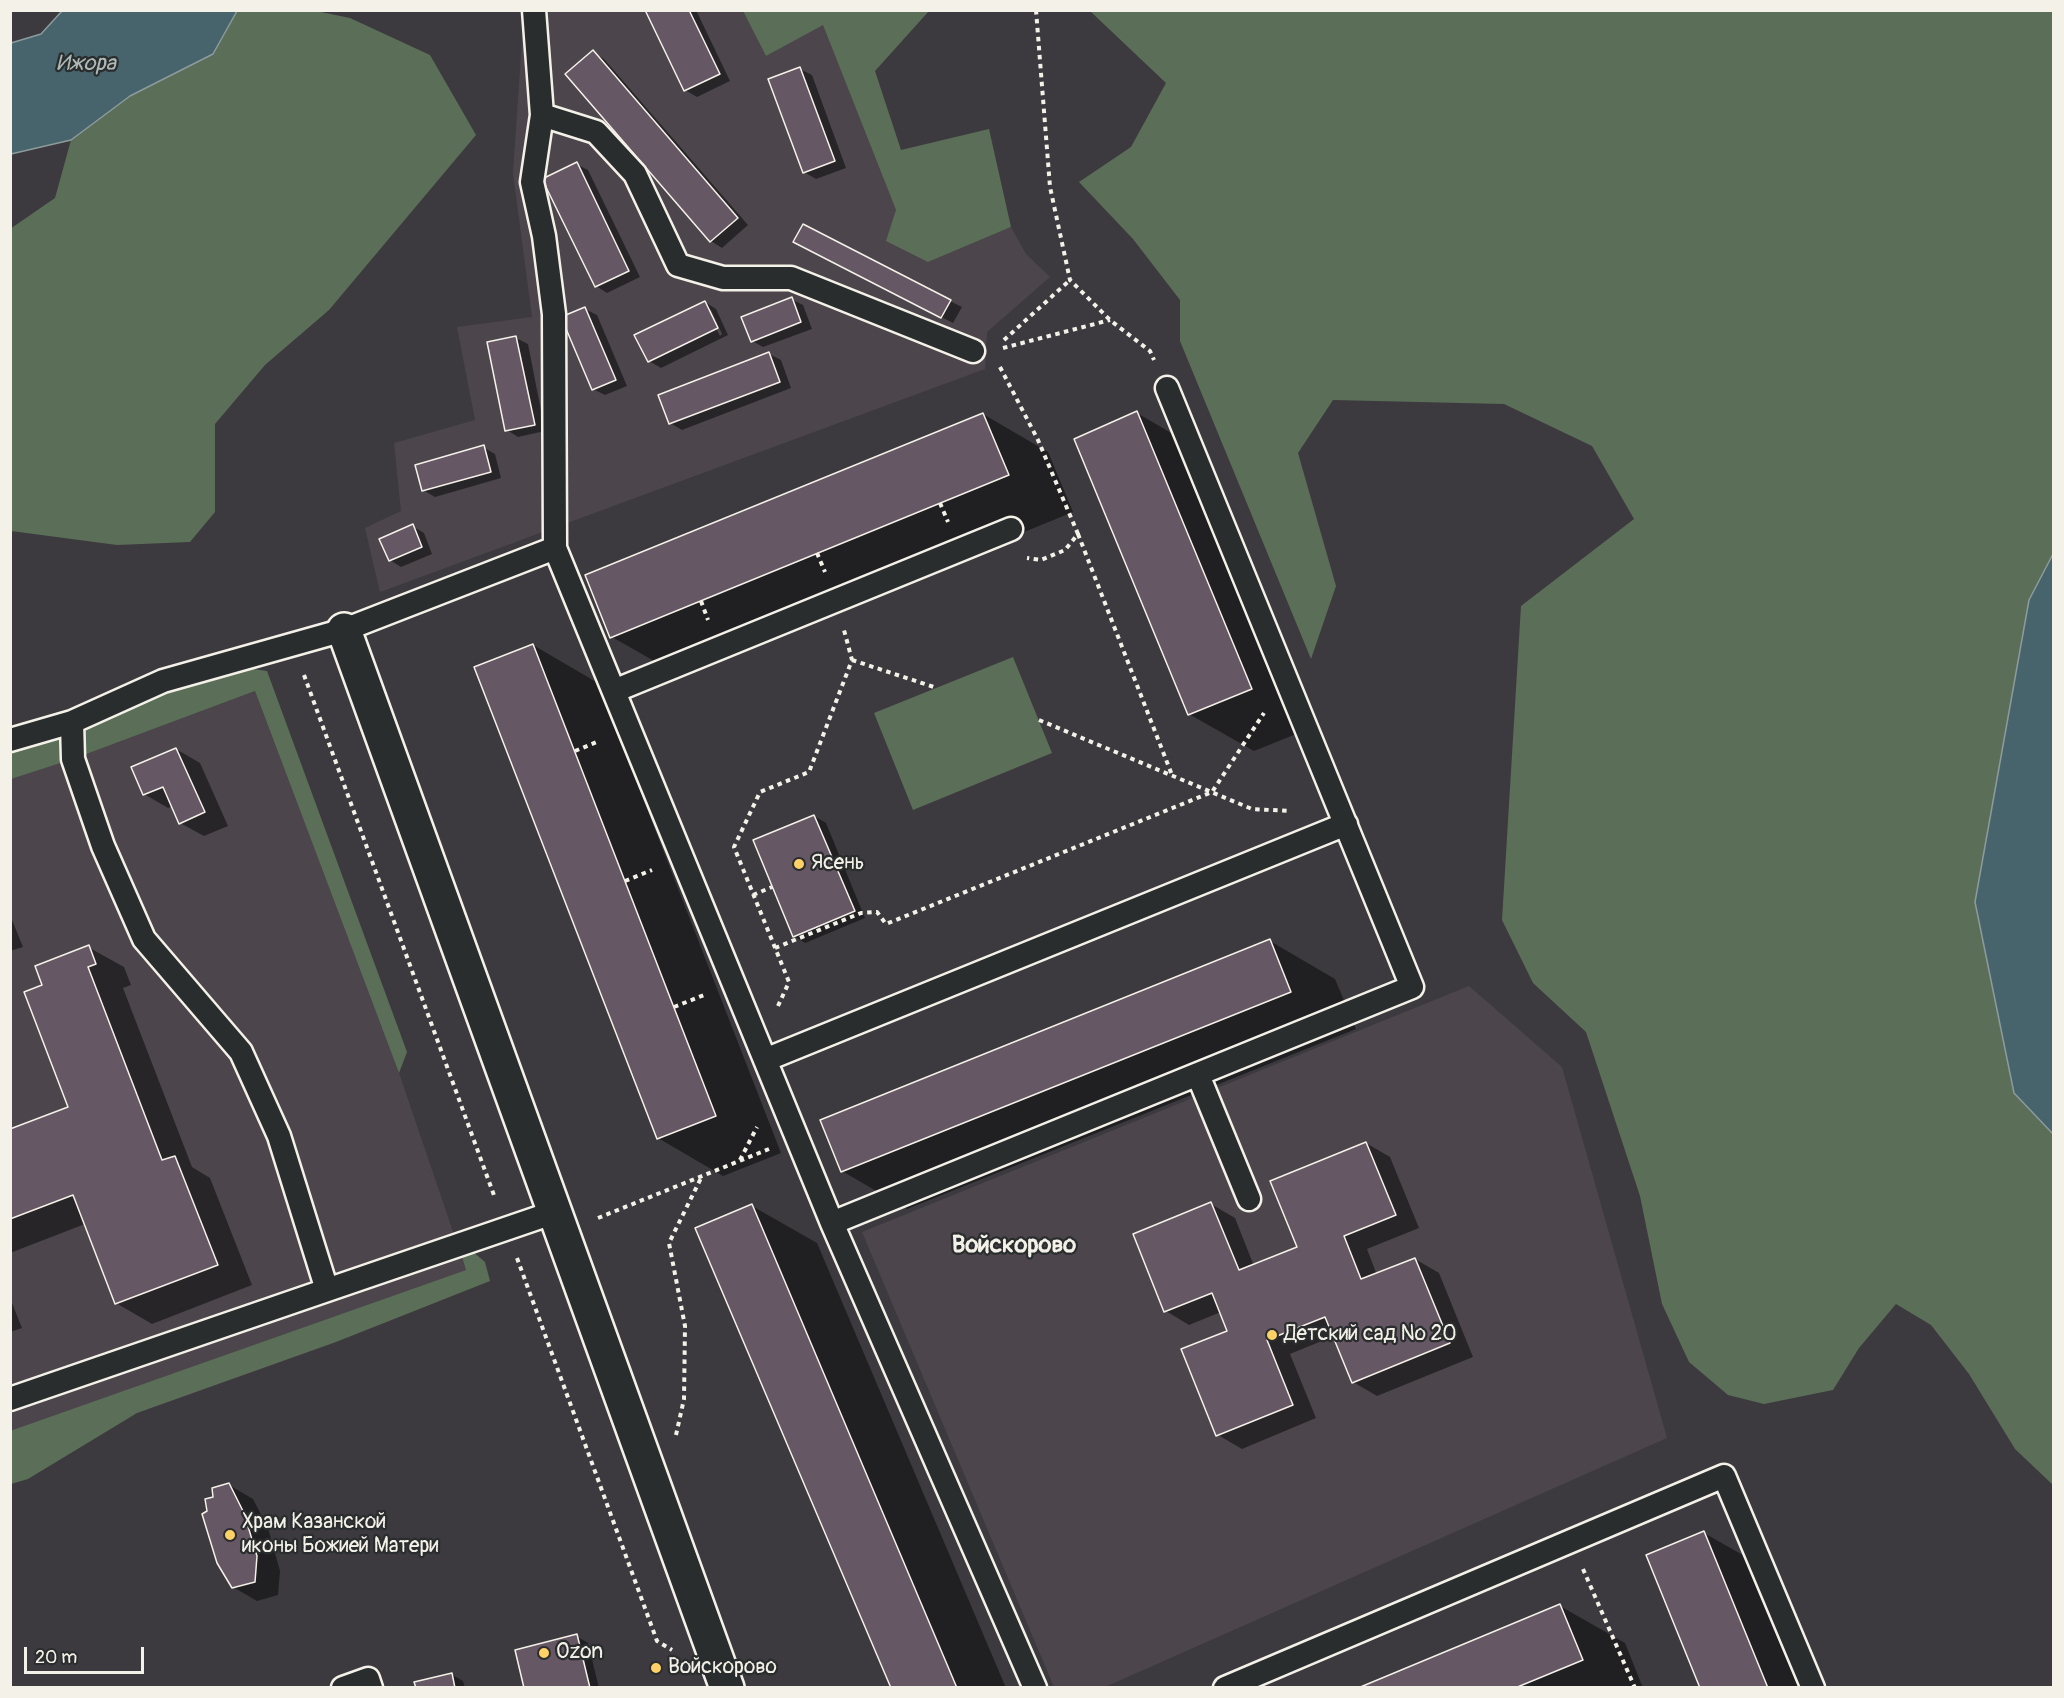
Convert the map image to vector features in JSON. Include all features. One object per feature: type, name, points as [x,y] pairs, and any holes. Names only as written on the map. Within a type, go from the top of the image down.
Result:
[{"type":"street","points":[[344,630],[559,1222],[720,1685]]},
{"type":"lane","points":[[534,10],[542,115],[532,182],[544,236],[554,314],[555,548],[832,1223],[1035,1688]]},
{"type":"lane","points":[[542,115],[596,132],[635,174],[678,265],[723,278],[791,278],[982,351]]},
{"type":"lane","points":[[832,1223],[1412,987],[1167,388]]},
{"type":"lane","points":[[614,691],[1003,532]]},
{"type":"lane","points":[[10,740],[72,722],[164,681],[344,630],[555,548]]},
{"type":"lane","points":[[72,722],[72,759],[103,846],[144,939],[241,1052],[279,1136],[327,1290]]},
{"type":"lane","points":[[763,1054],[1344,819]]},
{"type":"lane","points":[[1198,1075],[1249,1199]]},
{"type":"lane","points":[[10,1399],[506,1228],[559,1222]]},
{"type":"lane","points":[[1225,1688],[1724,1476],[1813,1688]]},
{"type":"lane","points":[[343,1688],[368,1679],[371,1688]]},
{"type":"path","points":[[1036,10],[1050,187],[1070,280],[1110,320],[1150,351]]},
{"type":"path","points":[[982,351],[1070,280]]},
{"type":"path","points":[[982,351],[1110,320]]},
{"type":"path","points":[[982,351],[1038,440],[1078,534],[1172,776]]},
{"type":"path","points":[[1003,532],[1024,557],[1041,560],[1065,550],[1078,534]]},
{"type":"path","points":[[763,1054],[789,982],[734,847],[760,792],[809,772],[852,660],[836,600]]},
{"type":"path","points":[[293,643],[657,1641],[677,1652]]},
{"type":"path","points":[[852,660],[936,688]]},
{"type":"path","points":[[775,948],[861,913],[877,912],[886,924],[1212,792],[1286,679]]},
{"type":"path","points":[[1039,720],[1252,808],[1344,819]]},
{"type":"path","points":[[753,895],[772,887]]},
{"type":"path","points":[[559,1222],[702,1176],[797,1137]]},
{"type":"path","points":[[675,1442],[684,1399],[685,1326],[669,1243],[702,1176]]},
{"type":"path","points":[[1571,1540],[1635,1688]]},
{"type":"shaded area","points":[[524,11],[743,11],[766,56],[823,24],[896,210],[928,262],[1011,227],[1026,254],[1050,277],[987,332],[985,369],[380,592],[365,528],[401,511],[394,443],[475,420],[457,327],[532,317],[513,173]]},
{"type":"shaded area","points":[[255,691],[399,1073],[466,1270],[11,1431],[10,779],[73,759]]},
{"type":"shaded area","name":"Детский сад № 20","points":[[1469,986],[1562,1067],[1667,1438],[1105,1687],[1054,1687],[862,1232]]},
{"type":"green space","points":[[237,11],[316,11],[350,18],[430,55],[476,135],[329,310],[265,365],[215,424],[215,512],[190,542],[117,545],[11,531],[10,229],[55,198],[71,140],[130,96],[213,54]]},
{"type":"green space","points":[[743,11],[929,11],[875,71],[901,150],[989,129],[1011,227],[928,262],[886,241],[896,210],[823,25],[766,56]]},
{"type":"green space","points":[[1090,11],[2053,11],[2053,554],[2029,600],[1975,902],[2014,1093],[2053,1134],[2053,1485],[2015,1449],[1969,1374],[1931,1325],[1896,1304],[1859,1348],[1833,1390],[1764,1404],[1728,1395],[1689,1362],[1662,1304],[1640,1196],[1586,1032],[1533,983],[1502,920],[1521,606],[1634,519],[1592,446],[1504,404],[1333,400],[1298,453],[1336,586],[1311,659],[1180,341],[1180,300],[1133,239],[1079,182],[1131,147],[1166,83]]},
{"type":"green space","points":[[1013,657],[1052,753],[913,810],[874,713]]},
{"type":"green space","points":[[240,667],[267,671],[407,1052],[399,1073],[255,691],[73,759],[11,779],[10,750],[185,684]]},
{"type":"green space","points":[[472,1251],[485,1262],[490,1281],[336,1342],[137,1413],[28,1479],[11,1484],[10,1431],[466,1270],[461,1254]]},
{"type":"water","name":"Ижора","points":[[62,11],[237,11],[213,54],[130,96],[71,140],[11,154],[11,43],[41,34]]},
{"type":"water","points":[[2053,554],[2053,1134],[2014,1093],[1975,902],[2029,600]]},
{"type":"building","points":[[645,10],[689,10],[720,74],[684,91]]},
{"type":"building","points":[[593,50],[738,218],[710,242],[565,74]]},
{"type":"building","points":[[800,67],[835,161],[803,173],[768,79]]},
{"type":"building","points":[[577,162],[629,271],[595,287],[542,179]]},
{"type":"building","points":[[803,224],[951,300],[941,318],[793,242]]},
{"type":"building","points":[[792,297],[801,322],[751,342],[741,317]]},
{"type":"building","points":[[705,301],[718,328],[648,362],[634,335]]},
{"type":"building","points":[[585,307],[616,380],[592,390],[561,317]]},
{"type":"building","points":[[516,336],[535,425],[505,431],[487,342]]},
{"type":"building","points":[[769,352],[780,382],[669,424],[658,395]]},
{"type":"building","points":[[1137,411],[1252,689],[1188,715],[1074,439]]},
{"type":"building","points":[[983,413],[1009,475],[610,638],[585,575]]},
{"type":"building","points":[[484,445],[491,472],[422,491],[415,465]]},
{"type":"building","points":[[413,524],[422,547],[389,561],[379,539]]},
{"type":"building","points":[[533,644],[716,1116],[657,1139],[474,667]]},
{"type":"building","points":[[176,748],[205,812],[179,824],[163,787],[143,795],[131,767]]},
{"type":"building","name":"Ясень","points":[[814,815],[855,911],[793,937],[753,840]]},
{"type":"building","points":[[1270,939],[1291,992],[841,1172],[820,1120]]},
{"type":"building","points":[[89,945],[96,964],[88,967],[162,1160],[175,1156],[218,1265],[115,1304],[73,1195],[10,1219],[10,1129],[68,1107],[24,992],[42,985],[35,966]]},
{"type":"building","points":[[1366,1142],[1396,1215],[1344,1236],[1361,1279],[1415,1258],[1450,1343],[1352,1383],[1325,1317],[1267,1340],[1293,1405],[1216,1436],[1181,1349],[1227,1331],[1212,1293],[1164,1312],[1133,1234],[1211,1202],[1239,1270],[1297,1247],[1270,1181]]},
{"type":"building","points":[[752,1204],[957,1688],[891,1688],[695,1228]]},
{"type":"building","name":"Храм Казанской иконы Божией Матери","points":[[229,1483],[244,1513],[257,1556],[255,1582],[232,1588],[217,1563],[202,1514],[207,1511],[205,1499],[213,1497],[212,1488]]},
{"type":"building","points":[[1704,1531],[1768,1688],[1700,1688],[1646,1555]]},
{"type":"building","points":[[1560,1604],[1583,1660],[1515,1688],[1358,1688]]},
{"type":"building","points":[[577,1634],[590,1688],[524,1688],[515,1650]]},
{"type":"building","points":[[452,1673],[455,1688],[416,1688],[414,1682]]},
{"type":"place","name":"Ясень","points":[[799,864]]},
{"type":"place","name":"Детский сад № 20","points":[[1272,1335]]},
{"type":"place","name":"Храм Казанской иконы Божией Матери","points":[[230,1535]]},
{"type":"place","name":"Ozon","points":[[544,1653]]},
{"type":"place","name":"Войскорово","points":[[656,1668]]},
{"type":"district","name":"Войскорово","points":[[1014,1246]]}]
